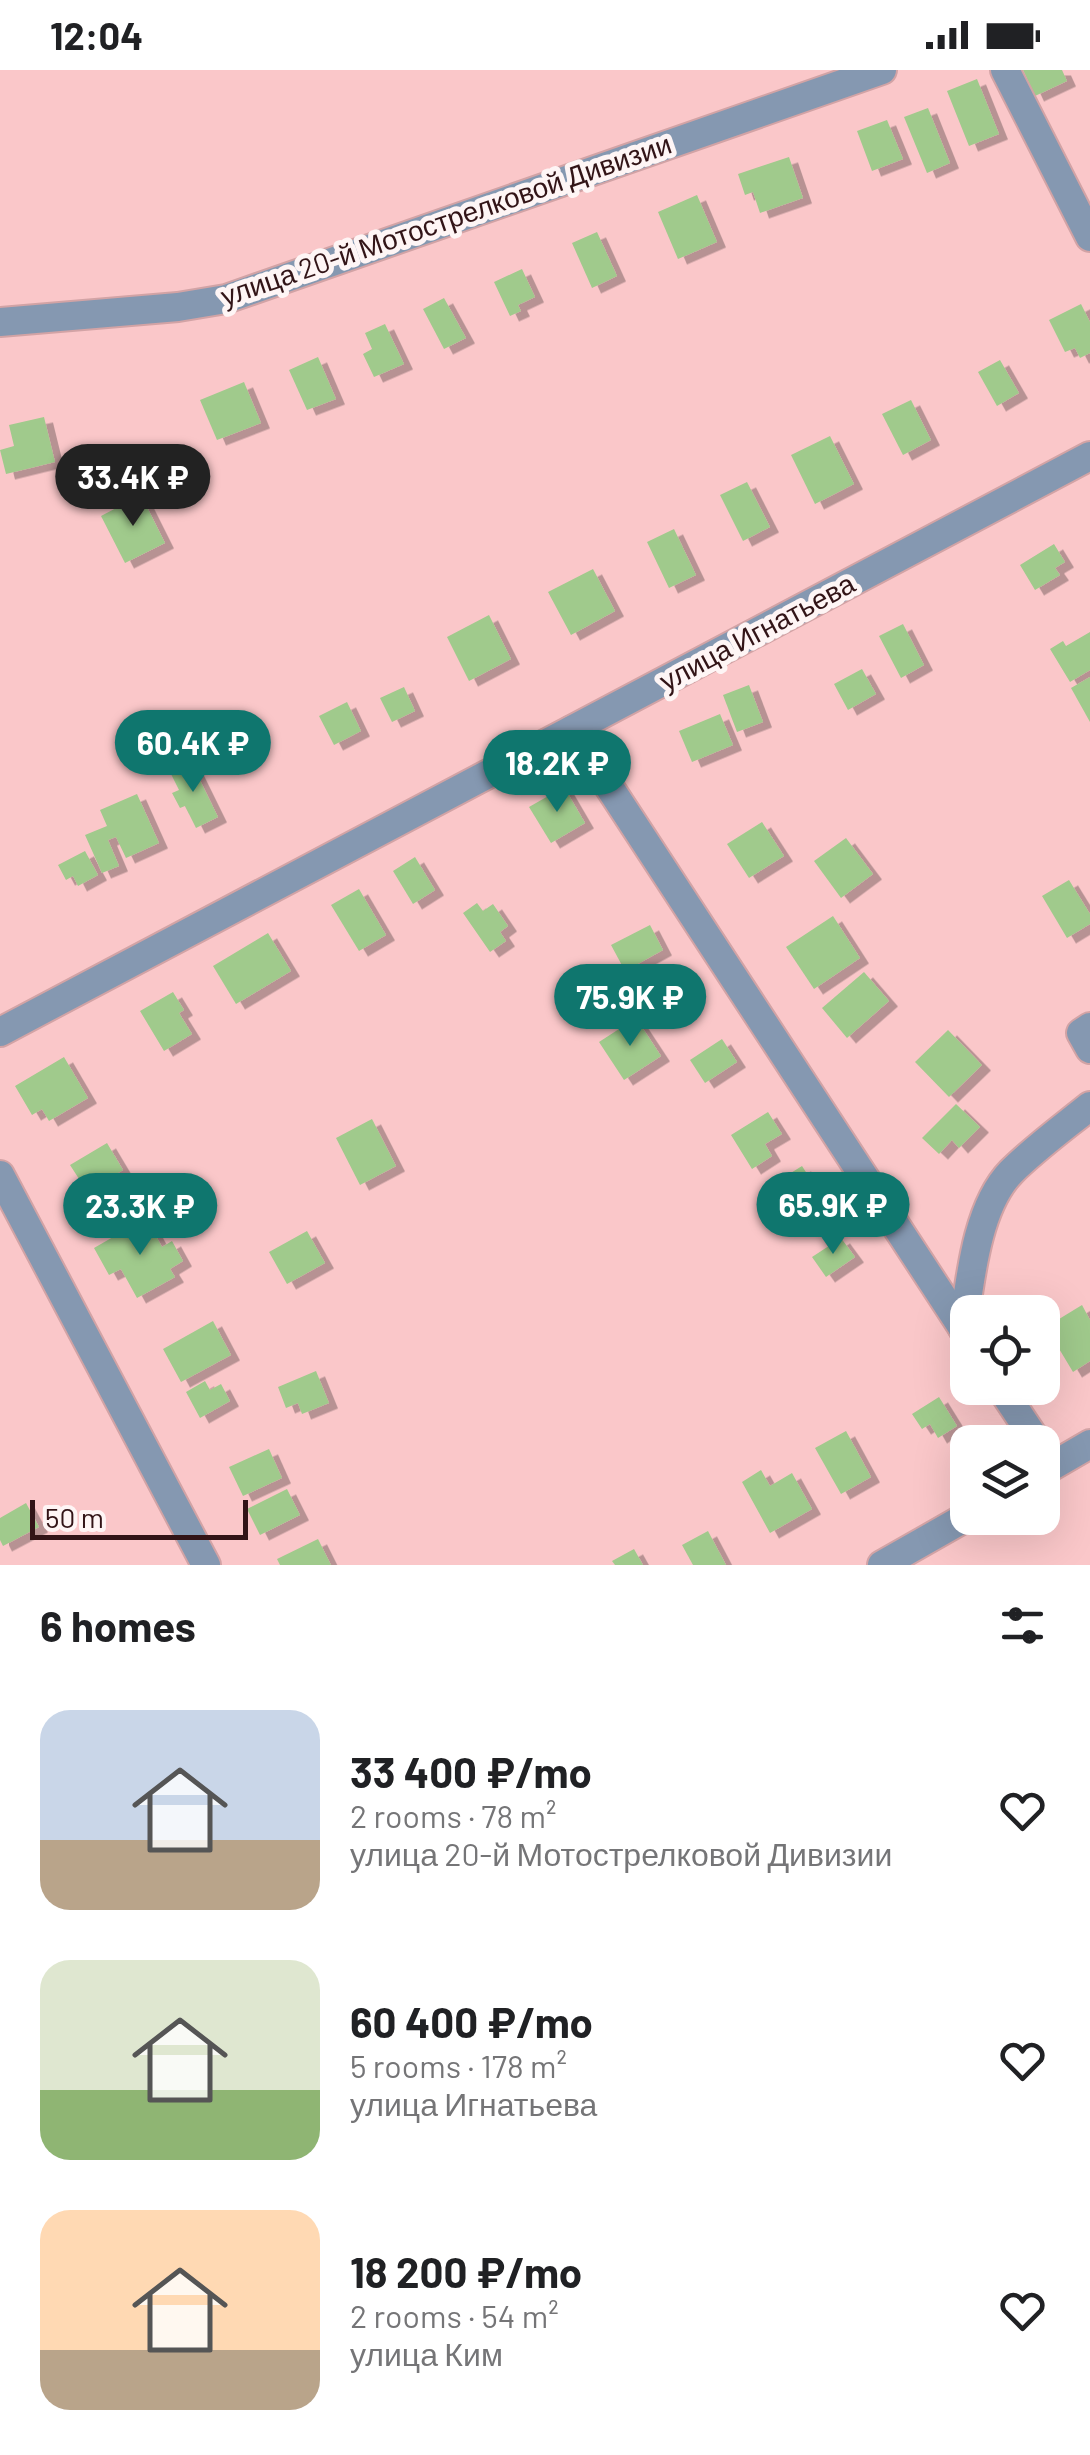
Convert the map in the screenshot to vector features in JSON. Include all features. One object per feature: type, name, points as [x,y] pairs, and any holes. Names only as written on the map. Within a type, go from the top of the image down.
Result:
[{"type":"street","name":"улица 20-й Мотострелковой Дивизии","points":[[0,322],[178,308],[226,299],[882,70]]},
{"type":"street","points":[[1004,70],[1090,237]]},
{"type":"street","name":"улица Игнатьева","points":[[0,1032],[1089,461]]},
{"type":"street","points":[[572,730],[950,1310]]},
{"type":"street","points":[[1090,1027],[1081,1033],[1090,1049]]},
{"type":"street","points":[[970,1295],[977,1240],[1008,1175],[1090,1106]]},
{"type":"street","points":[[0,1175],[206,1565]]},
{"type":"street","points":[[1060,1457],[1090,1444]]},
{"type":"street","points":[[882,1565],[950,1526]]},
{"type":"building","points":[[1023,70],[1062,70],[1067,81],[1035,96]]},
{"type":"building","points":[[977,79],[999,134],[969,146],[947,91]]},
{"type":"building","points":[[928,108],[950,163],[927,173],[904,117]]},
{"type":"building","points":[[887,120],[903,159],[872,171],[857,131]]},
{"type":"building","points":[[789,157],[803,198],[760,213],[753,192],[745,195],[738,174]]},
{"type":"building","points":[[697,195],[717,242],[678,259],[658,212]]},
{"type":"building","points":[[597,232],[617,276],[592,288],[572,243]]},
{"type":"building","points":[[522,269],[535,297],[518,305],[521,311],[510,316],[494,282]]},
{"type":"building","points":[[444,298],[466,338],[444,349],[423,309]]},
{"type":"building","points":[[1081,304],[1090,322],[1090,353],[1080,358],[1075,348],[1065,352],[1049,320]]},
{"type":"building","points":[[385,324],[404,364],[374,377],[363,354],[372,349],[365,333]]},
{"type":"building","points":[[318,357],[336,399],[307,410],[289,370]]},
{"type":"building","points":[[1000,360],[1019,393],[997,406],[978,372]]},
{"type":"building","points":[[244,382],[261,423],[217,440],[200,400]]},
{"type":"building","points":[[911,400],[931,440],[903,455],[882,414]]},
{"type":"building","points":[[44,417],[55,462],[6,474],[0,450],[14,446],[9,425]]},
{"type":"building","points":[[830,436],[854,484],[815,504],[791,455]]},
{"type":"building","points":[[747,482],[770,527],[743,541],[720,495]]},
{"type":"building","points":[[141,495],[165,543],[125,563],[101,516]]},
{"type":"building","points":[[674,529],[696,575],[669,588],[647,542]]},
{"type":"building","points":[[1054,544],[1065,562],[1055,568],[1060,575],[1035,590],[1020,565]]},
{"type":"building","points":[[593,569],[615,611],[571,635],[548,592]]},
{"type":"building","points":[[489,615],[511,659],[469,681],[447,637]]},
{"type":"building","points":[[903,624],[924,665],[901,678],[879,636]]},
{"type":"building","points":[[1090,632],[1090,670],[1070,682],[1050,649],[1063,641],[1066,646]]},
{"type":"building","points":[[862,669],[876,694],[848,710],[834,684]]},
{"type":"building","points":[[1090,677],[1090,722],[1071,688]]},
{"type":"building","points":[[749,685],[763,722],[737,732],[723,695]]},
{"type":"building","points":[[404,687],[415,711],[392,722],[380,698]]},
{"type":"building","points":[[347,702],[361,731],[334,745],[319,716]]},
{"type":"building","points":[[720,714],[733,745],[692,762],[679,731]]},
{"type":"building","points":[[176,722],[189,749],[166,759],[162,751],[155,755],[146,737]]},
{"type":"building","points":[[191,762],[218,817],[196,828],[185,806],[180,808],[172,793],[179,790],[170,772]]},
{"type":"building","points":[[564,787],[585,823],[551,843],[529,807]]},
{"type":"building","points":[[137,794],[159,843],[126,858],[116,837],[108,840],[119,866],[102,873],[85,835],[107,826],[100,810]]},
{"type":"building","points":[[762,822],[784,856],[749,878],[727,844]]},
{"type":"building","points":[[846,838],[873,874],[841,898],[814,861]]},
{"type":"building","points":[[85,851],[98,875],[78,886],[73,876],[66,880],[58,865]]},
{"type":"building","points":[[415,857],[435,890],[413,904],[393,871]]},
{"type":"building","points":[[1069,880],[1090,914],[1090,924],[1067,938],[1042,896]]},
{"type":"building","points":[[359,889],[386,935],[359,951],[331,905]]},
{"type":"building","points":[[477,903],[483,911],[493,904],[508,926],[500,932],[506,941],[490,952],[463,913]]},
{"type":"building","points":[[833,916],[860,958],[814,989],[786,947]]},
{"type":"building","points":[[650,925],[663,950],[625,971],[611,945]]},
{"type":"building","points":[[268,933],[291,971],[236,1004],[213,966]]},
{"type":"building","points":[[864,972],[889,1001],[847,1038],[822,1008]]},
{"type":"building","points":[[173,992],[184,1010],[179,1013],[192,1034],[164,1051],[140,1011]]},
{"type":"building","points":[[636,1018],[661,1056],[624,1080],[599,1042]]},
{"type":"building","points":[[948,1030],[982,1065],[949,1097],[915,1062]]},
{"type":"building","points":[[722,1039],[737,1062],[705,1083],[690,1060]]},
{"type":"building","points":[[64,1057],[88,1098],[49,1121],[42,1109],[32,1115],[15,1086]]},
{"type":"building","points":[[956,1104],[980,1127],[959,1148],[952,1140],[939,1154],[922,1138]]},
{"type":"building","points":[[768,1112],[782,1134],[765,1144],[772,1156],[752,1169],[731,1135]]},
{"type":"building","points":[[372,1119],[396,1166],[360,1185],[336,1138]]},
{"type":"building","points":[[107,1143],[123,1170],[94,1187],[88,1178],[81,1182],[70,1165]]},
{"type":"building","points":[[802,1166],[817,1189],[798,1201],[805,1211],[787,1222],[765,1189]]},
{"type":"building","points":[[146,1218],[162,1247],[172,1241],[183,1261],[170,1269],[175,1277],[137,1298],[121,1269],[109,1275],[94,1248]]},
{"type":"building","points":[[307,1231],[325,1263],[287,1284],[269,1252]]},
{"type":"building","points":[[841,1238],[855,1257],[826,1277],[812,1257]]},
{"type":"building","points":[[1082,1305],[1090,1320],[1090,1361],[1073,1372],[1060,1350],[1060,1318]]},
{"type":"building","points":[[213,1321],[231,1355],[181,1382],[163,1349]]},
{"type":"building","points":[[316,1371],[329,1403],[302,1414],[298,1403],[286,1408],[278,1387]]},
{"type":"building","points":[[205,1381],[210,1390],[221,1384],[230,1401],[200,1418],[186,1392]]},
{"type":"building","points":[[939,1397],[956,1425],[950,1425],[950,1430],[938,1438],[930,1424],[922,1429],[912,1414]]},
{"type":"building","points":[[846,1431],[871,1477],[841,1494],[815,1448]]},
{"type":"building","points":[[269,1449],[282,1478],[243,1496],[229,1467]]},
{"type":"building","points":[[761,1470],[770,1486],[792,1473],[812,1509],[770,1533],[742,1482]]},
{"type":"building","points":[[287,1489],[300,1515],[260,1535],[247,1509]]},
{"type":"building","points":[[26,1503],[39,1527],[3,1546],[0,1518]]},
{"type":"building","points":[[708,1531],[726,1565],[693,1565],[682,1545]]},
{"type":"building","points":[[318,1539],[331,1565],[280,1565],[277,1559]]},
{"type":"building","points":[[634,1549],[643,1565],[615,1565],[612,1561]]}]
